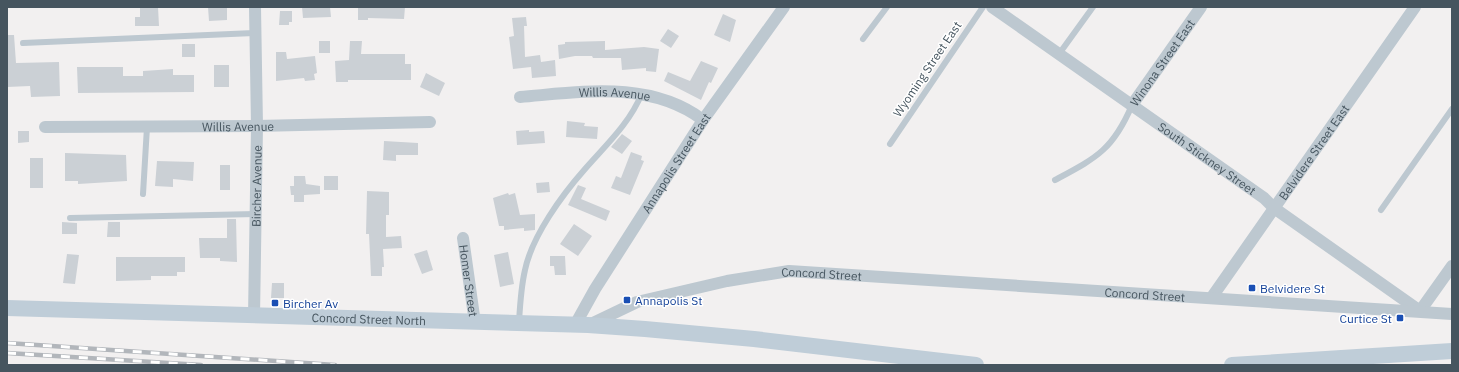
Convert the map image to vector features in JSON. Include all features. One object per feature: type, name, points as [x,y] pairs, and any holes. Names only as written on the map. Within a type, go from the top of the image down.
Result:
[{"type":"main road","name":"Concord Street North","points":[[7,308],[254,317],[581,325]]},
{"type":"main road","points":[[581,325],[651,329],[754,339],[976,365]]},
{"type":"main road","points":[[1232,365],[1452,352]]},
{"type":"street","name":"Bircher Avenue","points":[[254,317],[257,126],[254,33],[255,7]]},
{"type":"street","name":"Annapolis Street East","points":[[581,325],[595,289],[703,120],[784,7]]},
{"type":"street","name":"South Stickney Street","points":[[992,7],[1264,198],[1274,208],[1420,311]]},
{"type":"street","name":"Winona Street East","points":[[1132,105],[1201,7]]},
{"type":"street","name":"Belvidere Street East","points":[[1212,297],[1415,7]]},
{"type":"street","name":"Willis Avenue","points":[[520,97],[594,91],[642,93],[683,107],[703,120]]},
{"type":"street","name":"Willis Avenue","points":[[45,127],[257,126],[430,122]]},
{"type":"street","name":"Homer Street","points":[[463,238],[475,323]]},
{"type":"street","points":[[1420,311],[1452,266]]},
{"type":"street","name":"Concord Street","points":[[581,325],[637,302],[727,281],[789,271],[1212,297],[1452,314]]},
{"type":"lane","points":[[863,39],[887,7]]},
{"type":"lane","name":"Wyoming Street East","points":[[890,144],[983,7]]},
{"type":"lane","points":[[1059,54],[1094,7]]},
{"type":"lane","points":[[23,43],[254,33]]},
{"type":"lane","points":[[519,324],[525,269],[546,219],[584,170],[625,123],[637,107],[642,93]]},
{"type":"lane","name":"Winona Street East","points":[[1055,180],[1087,163],[1109,146],[1124,125],[1132,105]]},
{"type":"lane","points":[[1381,210],[1452,109]]},
{"type":"lane","points":[[143,194],[147,127]]},
{"type":"lane","points":[[70,218],[256,214]]},
{"type":"building","points":[[140,7],[158,7],[159,26],[135,26],[135,17],[140,17]]},
{"type":"building","points":[[208,7],[227,7],[227,20],[209,21]]},
{"type":"building","points":[[302,7],[330,7],[331,17],[303,18]]},
{"type":"building","points":[[358,7],[405,7],[404,19],[368,18],[368,20],[358,20]]},
{"type":"building","points":[[280,11],[292,11],[292,22],[289,22],[289,25],[279,25]]},
{"type":"building","points":[[723,14],[736,20],[730,42],[714,35]]},
{"type":"building","points":[[526,17],[527,26],[524,26],[525,57],[540,55],[541,62],[555,60],[556,76],[532,78],[531,67],[513,69],[509,37],[514,36],[512,18]]},
{"type":"building","points":[[668,29],[679,36],[671,48],[660,41]]},
{"type":"building","points":[[7,35],[14,35],[16,63],[59,62],[60,96],[31,97],[30,86],[7,87]]},
{"type":"building","points":[[319,41],[330,41],[330,53],[319,53]]},
{"type":"building","points":[[350,41],[362,41],[361,54],[405,54],[405,64],[411,64],[411,80],[348,80],[348,82],[336,82],[335,61],[349,60]]},
{"type":"building","points":[[605,41],[605,50],[644,47],[659,49],[656,72],[646,71],[646,68],[622,70],[621,58],[593,58],[592,56],[575,56],[559,59],[558,45],[565,44],[565,42]]},
{"type":"building","points":[[182,44],[195,44],[195,57],[182,57]]},
{"type":"building","points":[[276,52],[286,52],[287,59],[315,56],[317,73],[314,74],[315,80],[305,81],[304,78],[276,81]]},
{"type":"building","points":[[701,61],[718,68],[711,83],[709,82],[701,100],[664,81],[668,72],[690,81]]},
{"type":"building","points":[[214,65],[229,65],[229,87],[214,87]]},
{"type":"building","points":[[77,67],[123,67],[123,76],[143,76],[143,71],[173,69],[173,75],[194,75],[194,92],[78,93]]},
{"type":"building","points":[[426,73],[445,83],[439,96],[420,87]]},
{"type":"building","points":[[567,121],[585,123],[584,126],[598,127],[597,139],[566,137]]},
{"type":"building","points":[[529,130],[529,132],[544,131],[545,143],[517,145],[516,131]]},
{"type":"building","points":[[18,131],[29,131],[29,142],[18,143]]},
{"type":"building","points":[[622,134],[632,141],[622,154],[611,147]]},
{"type":"building","points":[[384,141],[418,143],[418,155],[396,155],[396,161],[383,160]]},
{"type":"building","points":[[631,152],[642,156],[641,160],[644,161],[630,195],[611,188],[616,176],[621,178]]},
{"type":"building","points":[[65,153],[126,155],[127,181],[78,184],[78,181],[65,181]]},
{"type":"building","points":[[30,158],[43,158],[43,188],[30,188]]},
{"type":"building","points":[[157,161],[194,162],[193,181],[173,179],[173,187],[155,186]]},
{"type":"building","points":[[220,165],[230,165],[230,190],[220,190]]},
{"type":"building","points":[[294,176],[305,176],[306,184],[320,186],[320,194],[304,195],[304,202],[294,202],[294,195],[291,195],[290,186],[294,186]]},
{"type":"building","points":[[324,176],[338,176],[338,190],[324,190]]},
{"type":"building","points":[[549,182],[550,192],[537,193],[536,183]]},
{"type":"building","points":[[578,185],[586,188],[581,199],[610,211],[606,221],[568,205]]},
{"type":"building","points":[[367,191],[389,192],[389,215],[386,215],[386,237],[401,236],[402,248],[383,249],[384,267],[382,267],[382,276],[371,276],[369,234],[366,234]]},
{"type":"building","points":[[508,193],[509,195],[515,193],[520,215],[535,214],[535,230],[524,231],[524,228],[504,230],[504,226],[499,226],[493,198]]},
{"type":"building","points":[[227,219],[236,219],[237,262],[220,261],[220,258],[200,258],[199,238],[227,238]]},
{"type":"building","points":[[62,222],[77,223],[77,234],[62,234]]},
{"type":"building","points":[[108,222],[120,222],[120,237],[107,237]]},
{"type":"building","points":[[574,224],[592,236],[578,256],[560,244]]},
{"type":"building","points":[[427,250],[433,270],[422,274],[414,254]]},
{"type":"building","points":[[508,252],[514,284],[500,287],[494,255]]},
{"type":"building","points":[[67,254],[79,255],[75,284],[63,283]]},
{"type":"building","points":[[550,256],[565,256],[566,275],[555,275],[554,266],[550,266]]},
{"type":"building","points":[[116,257],[185,257],[185,272],[177,272],[177,276],[151,276],[151,280],[116,281]]},
{"type":"building","points":[[272,283],[284,283],[284,298],[271,298]]},
{"type":"railway","points":[[7,343],[335,365]]},
{"type":"railway","points":[[7,353],[201,365]]},
{"type":"place","name":"Belvidere St","points":[[1252,288]]},
{"type":"place","name":"Annapolis St","points":[[627,300]]},
{"type":"place","name":"Bircher Av","points":[[275,303]]},
{"type":"place","name":"Curtice St","points":[[1400,318]]}]
